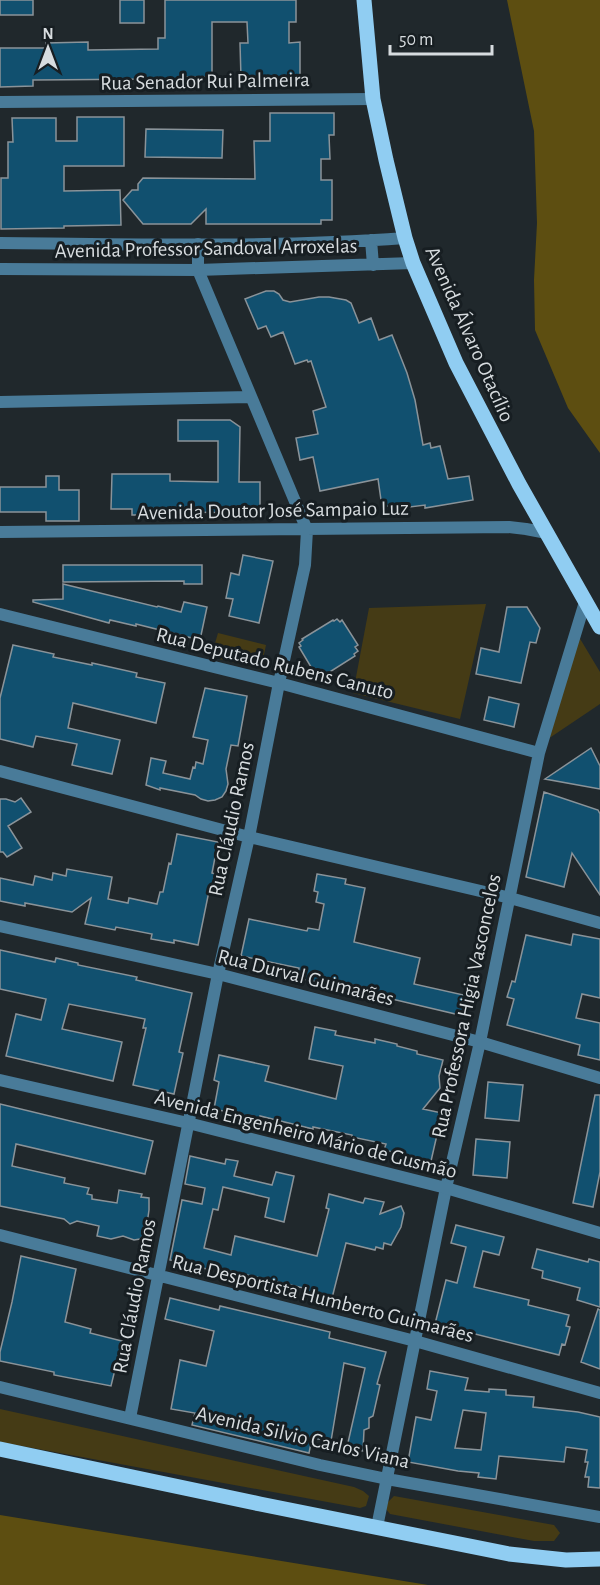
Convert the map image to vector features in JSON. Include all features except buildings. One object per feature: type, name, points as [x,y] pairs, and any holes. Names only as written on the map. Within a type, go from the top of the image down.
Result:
[{"type":"main road","name":"Avenida Álvaro Otacílio","points":[[364,0],[374,99],[386,160],[413,263],[456,363],[495,439],[600,627]]},
{"type":"main road","points":[[0,1449],[509,1554],[567,1560],[600,1559]]},
{"type":"street","name":"Rua Senador Rui Palmeira","points":[[0,102],[374,99]]},
{"type":"street","name":"Avenida Professor Sandoval Arroxelas","points":[[0,243],[198,244],[405,238]]},
{"type":"street","points":[[371,240],[373,265]]},
{"type":"street","name":"Rua Cláudio Ramos","points":[[130,1418],[218,974],[249,837],[305,565],[307,530],[198,270],[198,244]]},
{"type":"street","name":"Avenida Professor Sandoval Arroxelas","points":[[0,269],[198,270],[413,263]]},
{"type":"street","points":[[0,402],[250,397]]},
{"type":"street","name":"Avenida Doutor José Sampaio Luz","points":[[0,532],[509,527],[547,533]]},
{"type":"street","name":"Rua Professora Higia Vasconcelos","points":[[377,1527],[446,1188],[480,1042],[540,753],[585,602]]},
{"type":"street","name":"Rua Deputado Rubens Canuto","points":[[0,614],[279,683],[540,753]]},
{"type":"street","points":[[0,771],[249,837],[510,898],[600,922]]},
{"type":"street","name":"Rua Durval Guimarães","points":[[0,926],[218,974],[480,1042],[600,1078]]},
{"type":"street","name":"Avenida Engenheiro Mário de Gusmão","points":[[0,1080],[188,1123],[446,1188],[600,1233]]},
{"type":"street","name":"Rua Desportista Humberto Guimarães","points":[[0,1235],[415,1341],[600,1393]]},
{"type":"street","name":"Avenida Silvio Carlos Viana","points":[[0,1387],[320,1465],[600,1517]]},
{"type":"shaded area","points":[[507,0],[600,0],[600,453],[568,408],[535,330],[534,280],[537,223],[534,131]]},
{"type":"shaded area","points":[[486,604],[460,719],[353,693],[369,608]]},
{"type":"shaded area","points":[[218,633],[266,645],[261,669],[211,657]]},
{"type":"shaded area","points":[[579,637],[600,672],[600,704],[545,741]]},
{"type":"shaded area","points":[[0,1409],[354,1487],[369,1496],[366,1506],[360,1508],[0,1442]]},
{"type":"shaded area","points":[[394,1496],[554,1525],[560,1533],[554,1541],[534,1541],[390,1514],[386,1509],[388,1502]]},
{"type":"shaded area","points":[[0,1515],[428,1585],[0,1585]]}]
